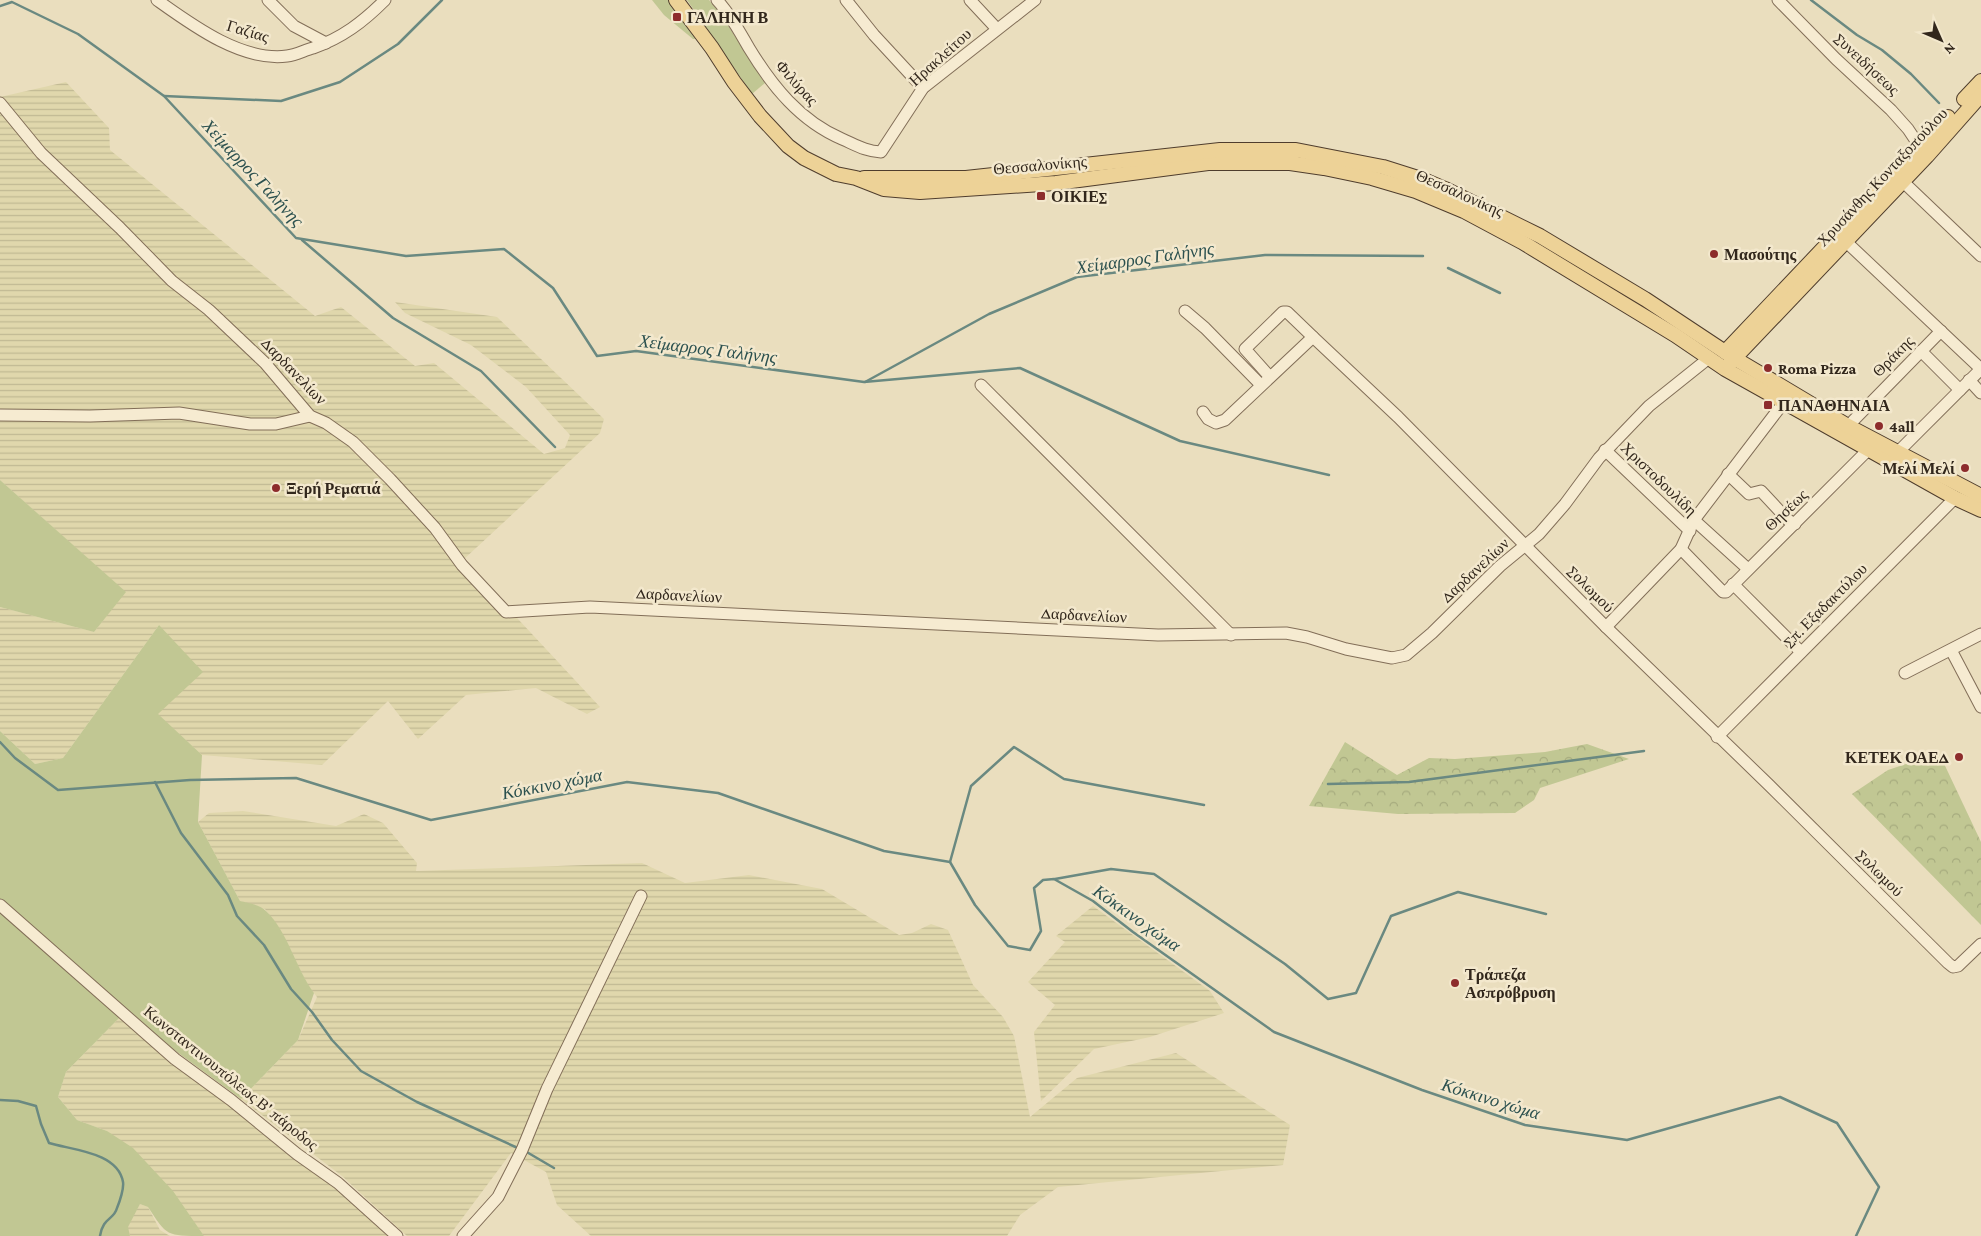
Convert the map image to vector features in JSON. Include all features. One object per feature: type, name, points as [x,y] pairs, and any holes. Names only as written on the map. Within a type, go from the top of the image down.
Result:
[{"type":"main road","name":"Θεσσαλονίκης","points":[[676,0],[712,48],[747,100],[788,146],[820,167],[836,174],[856,178],[966,178],[1220,150],[1296,150],[1383,167],[1424,180],[1505,217],[1645,299],[1784,402],[1955,498],[1981,510]]},
{"type":"main road","name":"Χρυσάνθης Κονταξοπούλου","points":[[1924,152],[1981,81]]},
{"type":"main road","name":"Χρυσάνθης Κονταξοπούλου","points":[[1722,357],[1842,238],[1981,94]]},
{"type":"main road","name":"Θεσσαλονίκης","points":[[1722,357],[1981,496]]},
{"type":"street","name":"Γαζίας","points":[[158,0],[210,35],[234,48],[260,55],[287,56],[342,36],[366,19],[385,0]]},
{"type":"street","points":[[268,0],[294,26],[326,43]]},
{"type":"street","name":"Φιλύρας","points":[[718,0],[730,14],[758,63],[796,110],[830,134],[867,151],[881,152]]},
{"type":"street","points":[[728,0],[730,14]]},
{"type":"street","points":[[846,0],[874,35],[923,88]]},
{"type":"street","points":[[970,0],[997,28]]},
{"type":"street","name":"Ηρακλείτου","points":[[881,152],[923,88],[1035,0]]},
{"type":"street","name":"Συνειδήσεως","points":[[1778,0],[1836,59],[1891,110],[1908,129],[1924,152]]},
{"type":"street","name":"Δαρδανελίων","points":[[0,103],[40,153],[114,221],[172,281],[209,310],[265,362],[310,416],[326,422],[359,448],[435,528],[462,565],[506,612],[590,607],[1158,636],[1286,633],[1307,637],[1346,649],[1392,658],[1406,655],[1432,633],[1500,566],[1525,545]]},
{"type":"street","points":[[1899,178],[1981,256]]},
{"type":"street","points":[[1842,238],[1981,369],[1898,452]]},
{"type":"street","points":[[1185,311],[1265,381]]},
{"type":"street","name":"Σολωμού","points":[[1265,381],[1245,350],[1285,311],[1423,443],[1606,627],[1953,967],[1958,966],[1981,944]]},
{"type":"street","name":"Θράκης","points":[[1848,426],[1941,331]]},
{"type":"street","points":[[1203,412],[1208,419],[1216,423],[1225,420],[1313,337]]},
{"type":"street","points":[[1921,351],[1960,390]]},
{"type":"street","name":"Χρυσάνθης Κονταξοπούλου","points":[[1525,545],[1554,518],[1605,450],[1657,398],[1722,357]]},
{"type":"street","points":[[1969,380],[1981,393]]},
{"type":"street","points":[[981,385],[1231,635]]},
{"type":"street","points":[[1606,627],[1681,549],[1694,520],[1784,402]]},
{"type":"street","points":[[0,415],[90,416],[179,413],[259,424],[276,424],[310,416]]},
{"type":"street","name":"Θησέως","points":[[1681,549],[1724,593],[1869,449]]},
{"type":"street","name":"Χριστοδουλίδη","points":[[1605,450],[1690,531]]},
{"type":"street","points":[[1728,474],[1748,494],[1761,491],[1788,520],[1795,524]]},
{"type":"street","name":"Σπ. Εξαδακτύλου","points":[[1718,736],[1955,498]]},
{"type":"street","points":[[1694,520],[1748,569]]},
{"type":"street","points":[[1733,584],[1801,652]]},
{"type":"street","points":[[1904,673],[1981,634]]},
{"type":"street","points":[[1951,650],[1981,707]]},
{"type":"street","points":[[464,1236],[498,1197],[522,1150],[547,1089],[641,896]]},
{"type":"street","name":"Κωνσταντινουπόλεως Β' πάροδος","points":[[0,905],[175,1059],[231,1100],[297,1154],[338,1183],[397,1236]]},
{"type":"shaded area","points":[[66,82],[109,128],[110,150],[315,316],[341,307],[415,366],[434,363],[544,454],[565,448],[570,435],[526,387],[471,345],[405,313],[395,302],[497,317],[604,419],[600,433],[463,560],[600,707],[587,714],[536,688],[466,695],[418,739],[388,701],[322,765],[202,755],[157,714],[159,625],[63,758],[35,764],[0,731],[0,607],[94,632],[125,592],[0,480],[0,97]]},
{"type":"shaded area","points":[[243,811],[336,826],[364,814],[383,823],[417,863],[416,871],[642,863],[685,883],[749,875],[822,889],[899,935],[912,933],[931,924],[948,930],[973,985],[1003,1017],[1014,1036],[1030,1117],[1077,1078],[1176,1053],[1290,1125],[1283,1165],[1058,1187],[1020,1215],[1007,1236],[591,1236],[557,1205],[546,1172],[511,1153],[449,1236],[407,1236],[342,1176],[241,1099],[298,1040],[317,997],[307,984],[280,930],[265,909],[240,901],[198,822],[209,813]]},
{"type":"shaded area","points":[[1093,906],[1210,991],[1224,1013],[1150,1037],[1094,1049],[1041,1101],[1034,1032],[1055,1005],[1028,982],[1065,942],[1056,936]]},
{"type":"shaded area","points":[[124,1013],[396,1236],[204,1236],[107,1131],[77,1120],[58,1097],[66,1072]]},
{"type":"shaded area","points":[[140,1204],[148,1207],[160,1230],[170,1236],[130,1236],[127,1227]]},
{"type":"green space","points":[[652,0],[668,0],[693,33],[695,39],[664,15]]},
{"type":"green space","points":[[687,0],[709,0],[720,13],[765,83],[752,94]]},
{"type":"green space","points":[[0,480],[126,592],[94,632],[0,607]]},
{"type":"green space","points":[[159,625],[203,672],[158,714],[202,755],[198,822],[240,901],[261,907],[274,920],[314,993],[298,1040],[241,1099],[124,1013],[66,1072],[58,1097],[77,1120],[107,1131],[133,1148],[173,1191],[204,1236],[182,1236],[169,1232],[159,1224],[148,1207],[140,1204],[128,1227],[130,1236],[0,1236],[0,731],[35,764],[63,758]]},
{"type":"green space","points":[[1345,742],[1397,775],[1429,758],[1455,759],[1545,752],[1587,744],[1629,759],[1540,788],[1534,800],[1515,813],[1398,814],[1309,806]]},
{"type":"green space","points":[[1939,753],[1981,842],[1981,925],[1852,794],[1888,770]]},
{"type":"waterway","points":[[164,96],[281,101],[340,82],[398,44],[442,0]]},
{"type":"waterway","points":[[1811,0],[1857,35],[1882,50],[1911,74],[1939,103]]},
{"type":"waterway","name":"Χείμαρρος Γαλήνης","points":[[0,6],[12,2],[78,34],[164,96],[296,238],[406,256],[504,249],[553,288],[597,356],[636,351],[864,382],[1020,368],[1180,441],[1329,475]]},
{"type":"waterway","points":[[302,240],[393,318],[481,371],[555,447]]},
{"type":"waterway","name":"Χείμαρρος Γαλήνης","points":[[865,382],[989,314],[1077,277],[1265,255],[1423,256]]},
{"type":"waterway","points":[[1448,268],[1500,293]]},
{"type":"waterway","name":"Κόκκινο χώμα","points":[[0,742],[15,758],[58,790],[190,780],[296,778],[431,820],[627,782],[718,793],[884,851],[950,862],[975,905],[1008,946],[1030,950],[1041,931],[1034,888],[1043,880],[1054,879],[1093,901],[1133,932],[1274,1032],[1422,1090],[1525,1125],[1627,1140],[1780,1097],[1837,1123],[1879,1187],[1856,1236]]},
{"type":"waterway","name":"Κόκκινο χώμα","points":[[950,862],[971,786],[1014,747],[1064,779],[1204,805]]},
{"type":"waterway","name":"Κόκκινο χώμα","points":[[1328,784],[1409,782],[1644,751]]},
{"type":"waterway","name":"Κόκκινο χώμα","points":[[155,782],[181,833],[228,895],[237,916],[264,945],[291,989],[312,1012],[332,1040],[361,1071],[417,1102],[520,1149]]},
{"type":"waterway","name":"Κόκκινο χώμα","points":[[1055,879],[1111,869],[1154,874],[1285,964],[1328,999],[1356,993],[1391,916],[1458,892],[1546,914]]},
{"type":"waterway","points":[[0,1100],[18,1101],[36,1106],[49,1143],[103,1158],[113,1164],[119,1172],[123,1185],[116,1212],[106,1222],[100,1236]]},
{"type":"waterway","name":"Κόκκινο χώμα","points":[[525,1151],[554,1168]]},
{"type":"place","name":"ΓΑΛΗΝΗ Β","points":[[677,17]]},
{"type":"place","name":"ΟΙΚΙΕΣ","points":[[1041,196]]},
{"type":"place","name":"Μασούτης","points":[[1714,254]]},
{"type":"place","name":"Roma Pizza","points":[[1768,368]]},
{"type":"place","name":"ΠΑΝΑΘΗΝΑΙΑ","points":[[1768,405]]},
{"type":"place","name":"4all","points":[[1879,426]]},
{"type":"place","name":"Μελί Μελί","points":[[1965,468]]},
{"type":"place","name":"Ξερή Ρεματιά","points":[[276,488]]},
{"type":"place","name":"ΚΕΤΕΚ ΟΑΕΔ","points":[[1959,757]]},
{"type":"place","name":"Τράπεζα Ασπρόβρυση","points":[[1455,983]]}]
